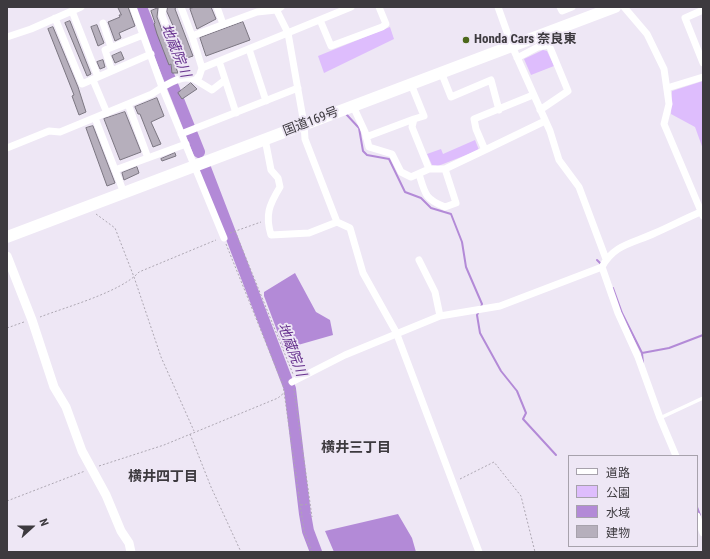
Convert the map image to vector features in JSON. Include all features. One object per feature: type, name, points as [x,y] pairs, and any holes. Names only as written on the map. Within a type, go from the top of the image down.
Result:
[{"type":"highway","name":"国道169号","points":[[7,237],[615,7]]},
{"type":"street","points":[[7,37],[81,7]]},
{"type":"street","points":[[133,7],[151,54],[168,85],[188,132],[186,144],[224,238]]},
{"type":"street","points":[[163,7],[162,15],[185,78]]},
{"type":"street","points":[[181,7],[202,68],[199,77],[194,79]]},
{"type":"street","points":[[217,7],[223,24]]},
{"type":"street","points":[[202,68],[351,7]]},
{"type":"street","points":[[320,20],[331,46],[382,27],[386,24],[379,7]]},
{"type":"street","points":[[498,7],[512,46],[545,121],[559,160],[578,187],[606,259]]},
{"type":"street","points":[[560,7],[562,11],[572,7]]},
{"type":"street","points":[[289,383],[345,354],[396,332],[440,316],[500,306],[602,267],[606,259],[627,243],[647,237],[702,213],[664,124],[669,104],[664,69],[647,34],[624,7]]},
{"type":"street","points":[[192,36],[264,9],[278,8],[288,33],[304,124],[305,139],[337,222],[350,228],[363,273],[396,332],[479,552]]},
{"type":"street","points":[[703,10],[685,18],[703,63]]},
{"type":"street","points":[[72,11],[107,113]]},
{"type":"street","points":[[56,18],[82,84],[151,54]]},
{"type":"street","points":[[103,23],[111,47]]},
{"type":"street","points":[[112,71],[105,50],[143,34]]},
{"type":"street","points":[[517,58],[538,47],[549,45],[568,91],[540,110]]},
{"type":"street","points":[[248,49],[266,101]]},
{"type":"street","points":[[219,61],[236,113]]},
{"type":"street","points":[[441,72],[450,97],[491,80],[499,110]]},
{"type":"street","points":[[667,88],[703,76]]},
{"type":"street","points":[[7,148],[49,131],[60,132],[152,94],[185,78],[194,79],[212,90],[225,80]]},
{"type":"street","points":[[366,137],[424,116],[411,84]]},
{"type":"street","points":[[188,132],[298,88]]},
{"type":"street","points":[[485,150],[476,129],[474,119],[533,95]]},
{"type":"street","points":[[128,104],[148,158]]},
{"type":"street","points":[[354,106],[369,148],[392,154],[401,172],[411,177],[430,169],[445,169],[545,121]]},
{"type":"street","points":[[95,118],[124,193]]},
{"type":"street","points":[[414,119],[412,127],[430,169]]},
{"type":"street","points":[[265,139],[271,170],[278,178],[280,187],[274,198],[267,220],[272,235],[309,233],[337,222]]},
{"type":"street","points":[[115,170],[186,144]]},
{"type":"street","points":[[419,174],[425,193],[431,202],[445,207],[456,203],[445,169]]},
{"type":"street","points":[[7,256],[32,320],[54,386],[66,407],[82,452],[106,495],[121,531],[129,543],[131,552]]},
{"type":"street","points":[[419,260],[435,292],[440,316]]},
{"type":"street","points":[[602,267],[618,314],[638,357],[662,416],[676,455]]},
{"type":"street","points":[[698,519],[703,533]]},
{"type":"lane","points":[[662,416],[703,398]]},
{"type":"path","points":[[86,206],[115,228],[161,356],[194,431]]},
{"type":"path","points":[[7,328],[115,288],[134,278],[139,272],[224,238],[235,230],[267,220]]},
{"type":"path","points":[[235,230],[289,383],[312,518]]},
{"type":"path","points":[[7,501],[91,468],[164,445],[194,431],[278,398],[285,392],[289,383],[224,238]]},
{"type":"path","points":[[285,392],[304,531],[312,552]]},
{"type":"path","points":[[190,433],[210,487],[241,552]]},
{"type":"path","points":[[452,482],[494,462],[521,496],[535,552]]},
{"type":"path","points":[[300,505],[310,504]]},
{"type":"green space","points":[[390,27],[394,39],[324,73],[318,56]]},
{"type":"green space","points":[[543,50],[547,51],[554,66],[531,75],[524,59]]},
{"type":"green space","points":[[703,81],[703,149],[695,127],[671,114],[672,91]]},
{"type":"green space","points":[[475,140],[479,150],[438,166],[432,165],[427,154],[441,149],[443,154]]},
{"type":"water","points":[[295,273],[316,312],[330,320],[333,335],[284,349],[264,296],[264,292]]},
{"type":"water","points":[[398,514],[412,538],[416,552],[334,552],[325,531]]},
{"type":"building","points":[[118,7],[128,7],[135,26],[119,33],[121,38],[115,41],[108,22],[120,17],[119,15],[121,15]]},
{"type":"building","points":[[168,7],[176,7],[175,9],[193,56],[187,58],[167,12]]},
{"type":"building","points":[[195,7],[211,7],[216,19],[197,29],[190,9]]},
{"type":"building","points":[[158,8],[157,17],[178,73],[172,73],[171,64],[169,65],[157,34],[151,11]]},
{"type":"building","points":[[70,21],[91,74],[87,76],[65,23]]},
{"type":"building","points":[[243,22],[250,40],[206,56],[200,38]]},
{"type":"building","points":[[97,25],[104,43],[98,46],[91,27]]},
{"type":"building","points":[[53,27],[78,87],[86,112],[79,115],[72,96],[74,95],[48,29]]},
{"type":"building","points":[[121,52],[124,59],[115,63],[112,56]]},
{"type":"building","points":[[103,60],[105,67],[100,69],[97,62]]},
{"type":"building","points":[[191,83],[197,89],[182,99],[178,93]]},
{"type":"building","points":[[157,98],[164,116],[151,122],[161,144],[153,147],[140,114],[138,114],[135,107]]},
{"type":"building","points":[[125,112],[141,152],[120,160],[104,119]]},
{"type":"building","points":[[93,126],[115,183],[107,186],[86,128]]},
{"type":"building","points":[[175,153],[176,156],[162,161],[161,159]]},
{"type":"building","points":[[137,167],[139,173],[124,180],[122,173]]},
{"type":"waterway","name":"地蔵院川","points":[[141,7],[199,152]]},
{"type":"waterway","points":[[346,114],[359,128],[363,151],[367,155],[389,159],[405,192],[421,198],[431,208],[451,214],[462,242],[466,267],[482,304],[481,307]]},
{"type":"waterway","name":"地蔵院川","points":[[205,168],[290,389],[305,514],[308,531],[316,552]]},
{"type":"waterway","points":[[597,260],[602,265]]},
{"type":"waterway","points":[[613,288],[622,313],[642,353],[643,363]]},
{"type":"waterway","points":[[479,311],[477,315],[480,333],[501,371],[517,391],[526,413],[523,419],[556,455]]},
{"type":"waterway","points":[[642,353],[669,348],[703,335]]},
{"type":"waterway","points":[[698,510],[700,515]]},
{"type":"place","name":"Honda Cars 奈良東","points":[[466,40]]},
{"type":"district","name":"横井三丁目","points":[[356,448]]},
{"type":"district","name":"横井四丁目","points":[[163,477]]}]
